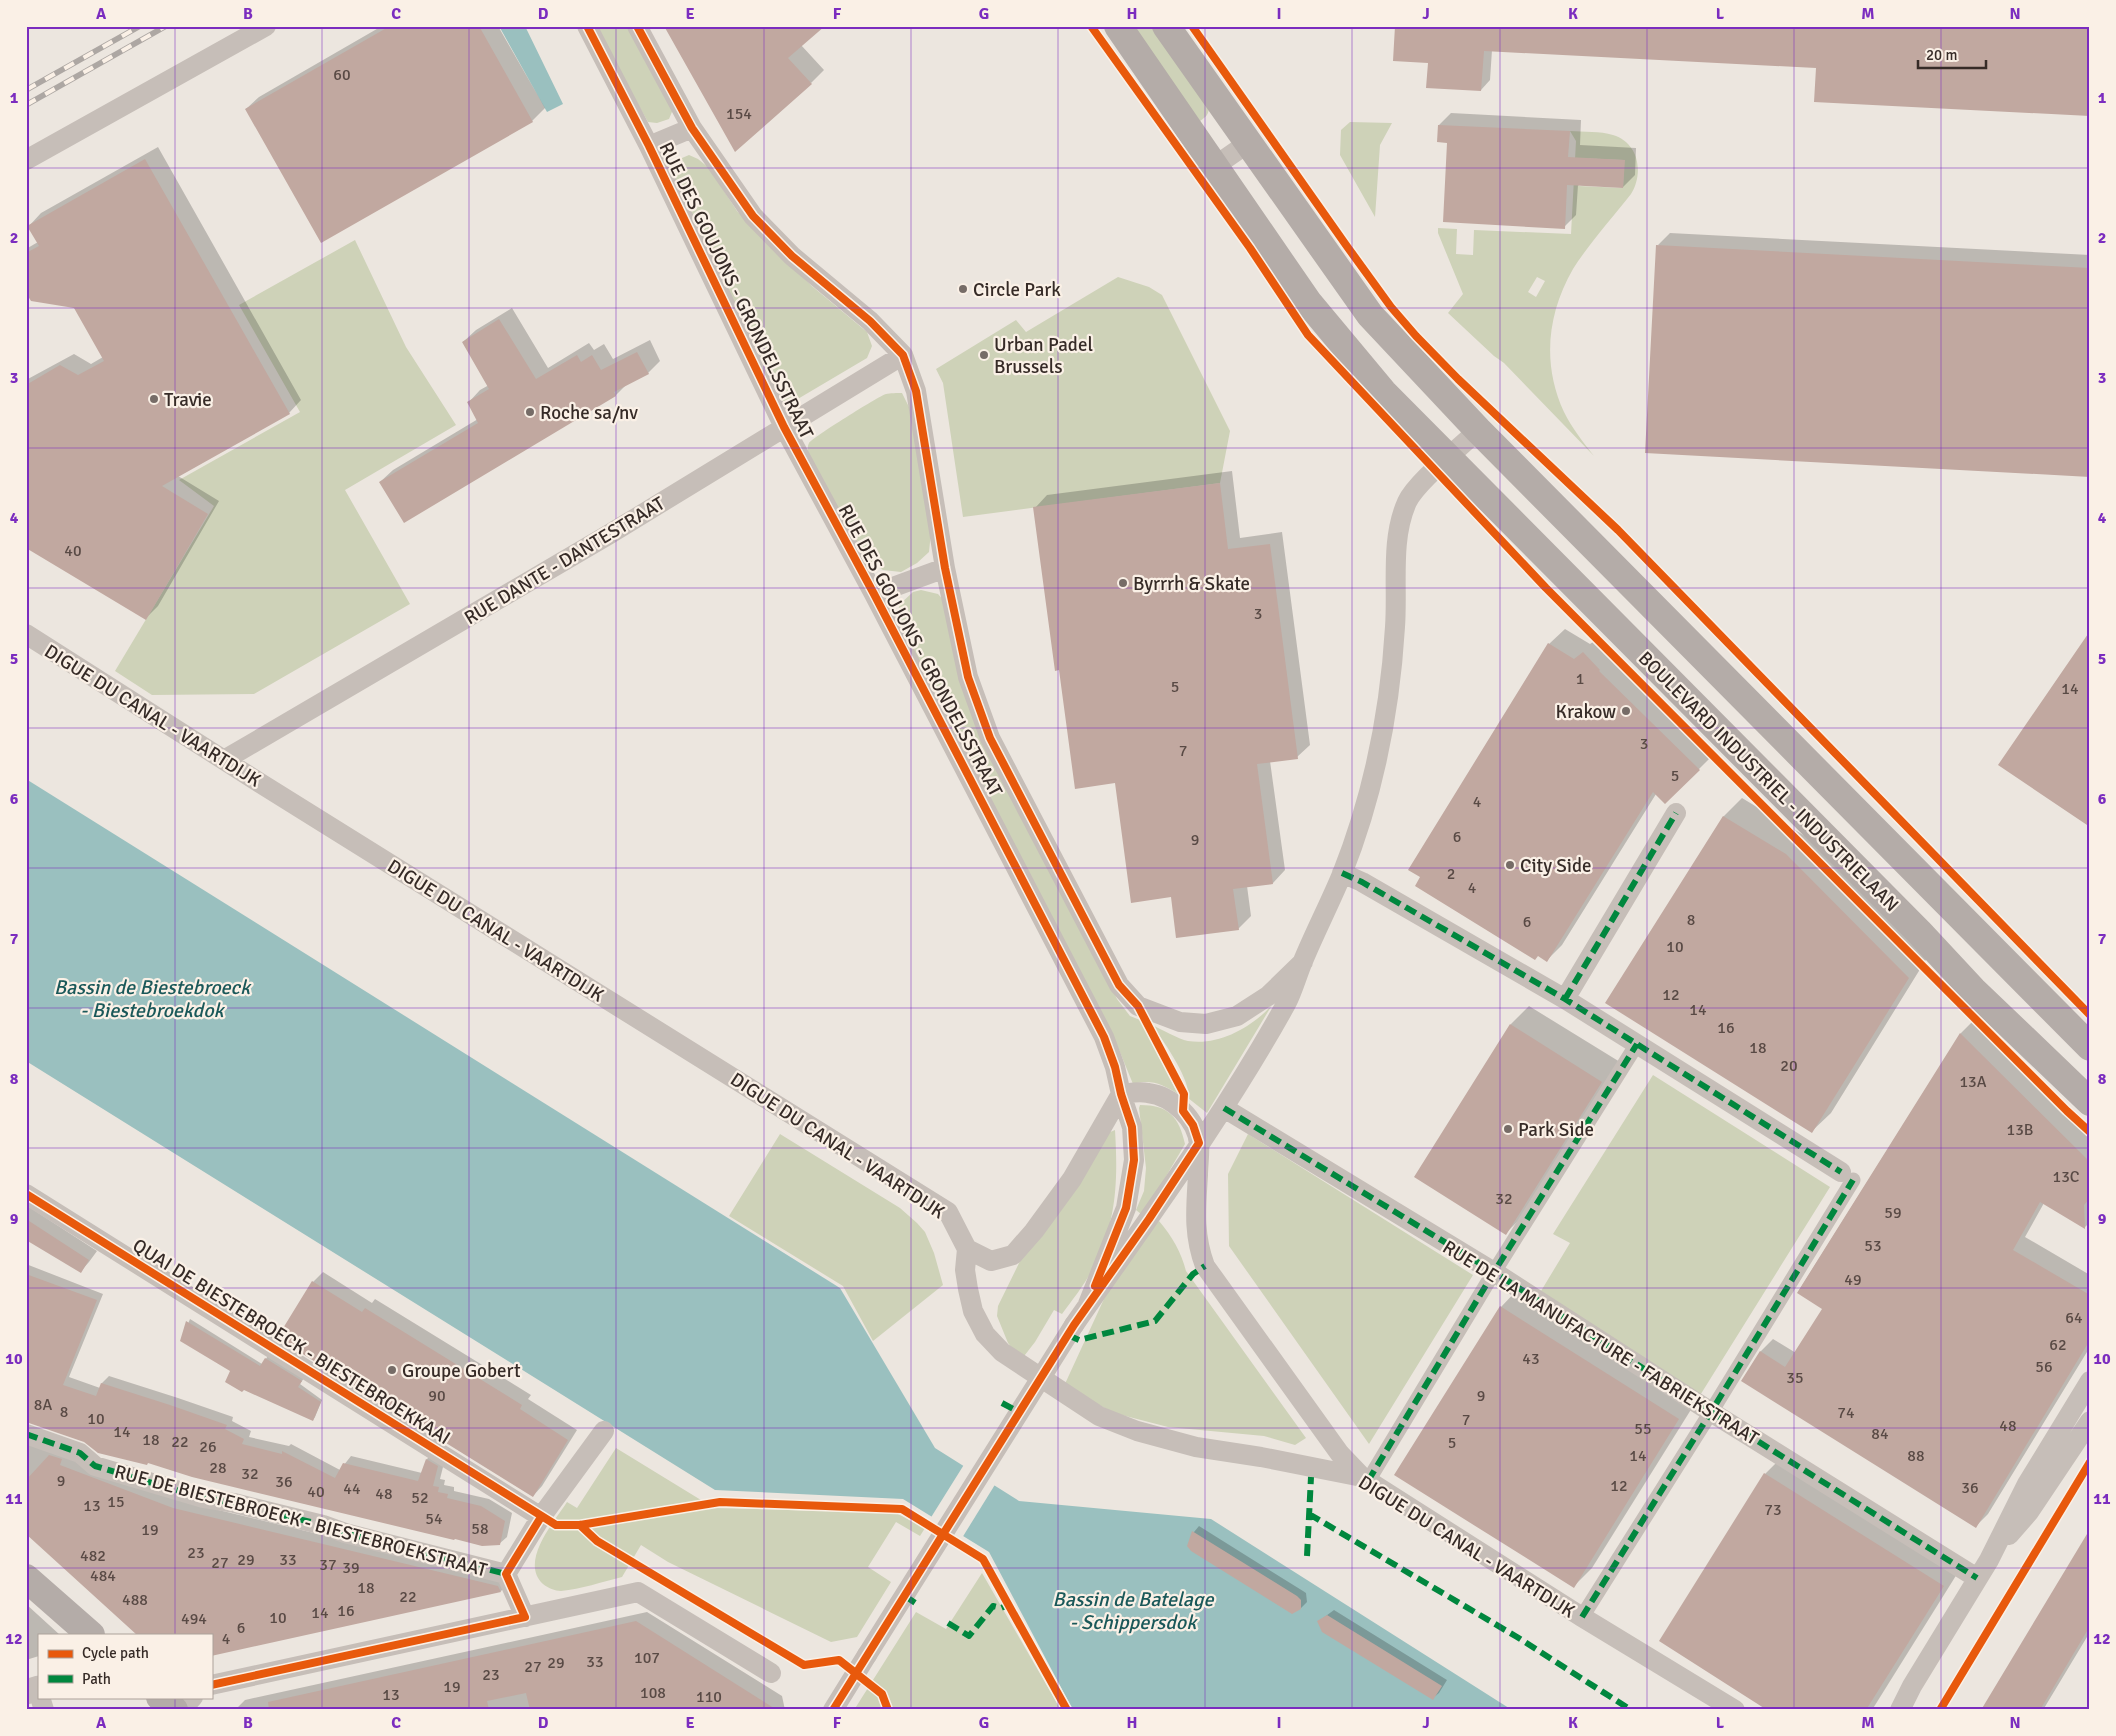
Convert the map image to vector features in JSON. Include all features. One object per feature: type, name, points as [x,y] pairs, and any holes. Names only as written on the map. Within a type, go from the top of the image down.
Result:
[{"type":"main road","name":"BOULEVARD INDUSTRIEL - INDUSTRIELAAN","points":[[1118,26],[1308,302],[1383,392],[1912,925],[1973,990],[2090,1102]]},
{"type":"main road","points":[[1166,26],[1370,315],[1478,430],[2090,1046]]},
{"type":"main road","points":[[26,1578],[89,1634]]},
{"type":"main road","points":[[161,1698],[174,1710]]},
{"type":"street","points":[[26,160],[266,26]]},
{"type":"street","name":"RUE DES GOUJONS - GRONDELSSTRAAT","points":[[587,26],[649,146],[784,427],[874,594],[1104,1037],[1115,1067],[1121,1094],[1132,1127],[1134,1160],[1126,1208],[1088,1304]]},
{"type":"street","name":"RUE DES GOUJONS - GRONDELSSTRAAT","points":[[637,26],[692,128],[753,216],[792,256],[870,321],[903,355],[916,391],[945,568],[968,677],[990,738],[1119,985],[1138,1006],[1180,1022],[1206,1024],[1237,1016],[1268,996],[1302,962]]},
{"type":"street","name":"RUE DES GOUJONS - GRONDELSSTRAAT","points":[[649,146],[692,128]]},
{"type":"street","points":[[1215,166],[1248,143]]},
{"type":"street","name":"RUE DANTE - DANTESTRAAT","points":[[224,760],[608,535],[903,355]]},
{"type":"street","points":[[833,1710],[1074,1325],[1224,1108],[1287,1001],[1302,962],[1342,873],[1369,796],[1390,683],[1396,626],[1399,521],[1409,498],[1423,481],[1478,430]]},
{"type":"street","points":[[874,594],[945,568]]},
{"type":"street","name":"DIGUE DU CANAL - VAARTDIJK","points":[[26,634],[224,760],[948,1212],[967,1249],[965,1270],[968,1289],[973,1311],[985,1334],[1002,1352],[1099,1416],[1137,1432],[1196,1447],[1261,1457],[1365,1479],[1735,1710]]},
{"type":"street","points":[[1565,999],[1676,813]]},
{"type":"street","points":[[1342,873],[1362,882],[1565,999],[1847,1176],[1711,1412],[1582,1616]]},
{"type":"street","points":[[967,1249],[991,1260],[1013,1255],[1034,1232],[1072,1179],[1121,1094],[1149,1093],[1163,1097],[1183,1111],[1193,1124],[1199,1143],[1195,1214],[1198,1245],[1205,1266],[1340,1454],[1365,1479],[1637,1044]]},
{"type":"street","name":"RUE DE LA MANUFACTURE - FABRIEKSTRAAT","points":[[1224,1108],[1494,1272],[1711,1412],[1977,1578]]},
{"type":"street","name":"QUAI DE BIESTEBROECK - BIESTEBROEKKAAI","points":[[26,1194],[541,1517]]},
{"type":"street","points":[[1989,1560],[2027,1484],[2090,1381]]},
{"type":"street","points":[[1900,1710],[1912,1686],[1977,1578],[1989,1560],[2029,1512],[2090,1421]]},
{"type":"street","points":[[506,1574],[541,1517],[604,1431]]},
{"type":"street","name":"RUE DE BIESTEBROECK - BIESTEBROEKSTRAAT","points":[[26,1434],[80,1453],[95,1466],[203,1498],[234,1503],[323,1525],[345,1533],[506,1574],[526,1617]]},
{"type":"street","points":[[212,1685],[638,1592],[771,1673]]},
{"type":"street","points":[[181,1710],[192,1698]]},
{"type":"green space","points":[[594,26],[632,26],[674,107],[669,119],[657,123],[648,122]]},
{"type":"green space","points":[[1128,26],[1152,26],[1209,107],[1208,113],[1204,118],[1200,121]]},
{"type":"green space","points":[[1350,122],[1392,123],[1380,145],[1375,217],[1340,155],[1341,130]]},
{"type":"green space","points":[[1570,131],[1597,132],[1613,135],[1629,145],[1634,152],[1638,168],[1635,186],[1631,194],[1579,260],[1564,286],[1553,322],[1550,340],[1552,376],[1557,394],[1571,424],[1594,456],[1504,363],[1448,313],[1463,294],[1438,233],[1438,228],[1457,229],[1456,254],[1473,255],[1474,230],[1571,234],[1576,141]],"holes":[[[1580,158],[1624,160],[1623,188],[1579,186]],[[1537,277],[1545,281],[1536,297],[1528,292]]]},
{"type":"green space","points":[[689,155],[698,159],[709,168],[737,211],[788,263],[813,287],[867,332],[872,346],[867,358],[791,403],[780,400],[672,173],[675,161]]},
{"type":"green space","points":[[355,240],[406,347],[456,425],[345,490],[410,604],[254,694],[152,695],[115,671],[214,506],[179,480],[300,412],[239,305]]},
{"type":"green space","points":[[1118,277],[1149,287],[1162,295],[1230,431],[1220,483],[963,517],[943,383],[936,369],[1016,320],[1026,332]]},
{"type":"green space","points":[[902,393],[909,407],[932,522],[929,552],[917,563],[901,572],[883,570],[863,558],[808,455],[808,449],[809,443],[813,440],[871,402],[886,394]]},
{"type":"green space","points":[[921,590],[938,594],[945,602],[958,665],[1117,999],[1130,1016],[1140,1020],[1178,1094],[1156,1083],[1133,1084],[1115,1040],[898,624],[899,605],[913,592]]},
{"type":"green space","points":[[1272,1005],[1207,1113],[1188,1098],[1188,1091],[1181,1071],[1152,1025],[1188,1041],[1211,1041],[1223,1038],[1245,1027],[1255,1021]]},
{"type":"green space","points":[[1653,1075],[1830,1187],[1699,1397],[1541,1291],[1570,1243],[1553,1234]]},
{"type":"green space","points":[[1140,1105],[1158,1107],[1171,1114],[1180,1127],[1185,1144],[1154,1197],[1141,1214],[1136,1210],[1144,1191],[1146,1168]]},
{"type":"green space","points":[[1115,1130],[1116,1183],[1112,1216],[1102,1249],[1091,1272],[1075,1297],[1062,1314],[1054,1310],[1035,1342],[1021,1360],[1008,1343],[997,1316],[998,1306],[1023,1255],[1108,1133]]},
{"type":"green space","points":[[780,1134],[900,1208],[925,1232],[934,1253],[943,1285],[873,1341],[843,1286],[729,1216]]},
{"type":"green space","points":[[1248,1134],[1473,1275],[1369,1444],[1229,1246],[1228,1174]]},
{"type":"green space","points":[[1159,1221],[1176,1244],[1186,1271],[1306,1438],[1295,1445],[1264,1436],[1168,1427],[1114,1413],[1064,1386],[1104,1299],[1142,1236]]},
{"type":"green space","points":[[616,1448],[714,1508],[896,1513],[925,1528],[920,1536],[896,1522],[868,1567],[891,1582],[857,1637],[831,1642],[668,1562],[641,1545],[622,1577],[569,1590],[559,1591],[549,1588],[543,1584],[537,1575],[535,1565],[541,1542],[567,1502],[577,1508]]},
{"type":"green space","points":[[982,1573],[1061,1710],[854,1710],[916,1612],[946,1629]]},
{"type":"water","points":[[499,26],[525,26],[563,104],[547,112]]},
{"type":"water","name":"Bassin de Biestebroeck - Biestebroekdok","points":[[26,779],[840,1288],[935,1448],[1019,1501],[1211,1519],[1512,1710],[1073,1710],[989,1552],[903,1499],[715,1490],[26,1061]]},
{"type":"pier","points":[[965,1463],[996,1483],[962,1538],[930,1519]]},
{"type":"building","points":[[390,26],[479,26],[533,122],[321,243],[245,109]]},
{"type":"building","points":[[664,26],[825,26],[788,58],[812,84],[735,152]]},
{"type":"building","points":[[1395,26],[2090,26],[2090,116],[1814,102],[1816,68],[1484,51],[1481,91],[1426,88],[1428,63],[1393,61]]},
{"type":"building","points":[[1438,125],[1570,131],[1568,157],[1625,160],[1623,188],[1567,185],[1565,229],[1443,222],[1447,143],[1437,142]]},
{"type":"building","name":"Travie","points":[[145,159],[290,414],[162,486],[208,514],[146,620],[26,548],[26,385],[60,365],[78,375],[104,361],[74,308],[31,301],[26,293],[26,253],[39,246],[27,226]]},
{"type":"building","points":[[1656,245],[2090,268],[2090,477],[1645,453]]},
{"type":"building","points":[[499,319],[536,379],[577,355],[581,362],[592,355],[601,370],[637,352],[649,374],[614,392],[616,396],[404,523],[379,482],[478,423],[467,402],[489,389],[462,342]]},
{"type":"building","points":[[1220,483],[1228,549],[1270,544],[1298,759],[1257,764],[1273,884],[1233,889],[1239,930],[1176,938],[1171,897],[1131,903],[1115,783],[1075,789],[1059,670],[1055,671],[1033,507]]},
{"type":"building","points":[[2090,631],[2090,827],[1998,765]]},
{"type":"building","points":[[1548,643],[1574,659],[1583,652],[1599,671],[1700,770],[1665,804],[1653,792],[1547,962],[1538,956],[1535,960],[1415,886],[1420,877],[1408,870]]},
{"type":"building","points":[[1723,816],[1786,854],[1909,978],[1812,1133],[1605,1003]]},
{"type":"building","name":"Park Side","points":[[1510,1024],[1602,1082],[1506,1235],[1414,1177]]},
{"type":"building","points":[[1960,1033],[2090,1162],[2090,1198],[2084,1205],[2085,1229],[2040,1202],[2013,1250],[2090,1295],[2090,1340],[1976,1528],[1741,1381],[1760,1351],[1785,1367],[1822,1309],[1797,1293]]},
{"type":"building","points":[[26,1219],[89,1260],[81,1273],[26,1240]]},
{"type":"building","points":[[26,1274],[97,1300],[63,1385],[96,1396],[101,1383],[170,1405],[227,1425],[225,1429],[244,1439],[242,1444],[282,1454],[282,1451],[335,1478],[343,1463],[418,1481],[426,1459],[438,1466],[433,1486],[439,1487],[438,1492],[448,1494],[447,1498],[481,1506],[505,1521],[500,1545],[482,1546],[454,1540],[192,1477],[148,1463],[147,1465],[98,1453],[84,1442],[26,1422]]},
{"type":"building","points":[[312,1281],[362,1312],[365,1308],[522,1405],[520,1409],[568,1440],[533,1497],[277,1338]]},
{"type":"building","points":[[1500,1306],[1679,1419],[1574,1588],[1394,1475]]},
{"type":"building","points":[[186,1321],[260,1366],[265,1358],[302,1381],[298,1387],[321,1402],[313,1421],[244,1390],[242,1392],[225,1382],[230,1371],[180,1341]]},
{"type":"building","points":[[49,1455],[62,1459],[60,1465],[173,1508],[498,1586],[501,1592],[212,1656],[212,1634],[136,1634],[26,1534],[26,1480]]},
{"type":"building","points":[[1764,1473],[1944,1586],[1866,1710],[1767,1710],[1659,1641]]},
{"type":"building","points":[[2090,1529],[2090,1626],[2040,1710],[1981,1710]]},
{"type":"building","points":[[1192,1531],[1297,1596],[1301,1600],[1301,1609],[1292,1614],[1191,1551],[1187,1546]]},
{"type":"building","points":[[1327,1615],[1442,1686],[1433,1700],[1322,1632],[1317,1621]]},
{"type":"building","points":[[636,1621],[777,1710],[530,1710],[526,1693],[487,1701],[489,1710],[269,1710],[268,1702]]},
{"type":"railway","points":[[26,90],[140,26]]},
{"type":"railway","points":[[26,105],[166,26]]},
{"type":"marked path","points":[[1565,999],[1676,813]]},
{"type":"marked path","points":[[1342,873],[1362,882],[1565,999],[1841,1172]]},
{"type":"marked path","points":[[1368,1481],[1494,1272],[1637,1044]]},
{"type":"marked path","points":[[1224,1108],[1494,1272],[1711,1412],[1977,1578]]},
{"type":"marked path","points":[[1582,1617],[1711,1412],[1853,1180]]},
{"type":"marked path","points":[[1068,1335],[1079,1340],[1155,1321],[1193,1274],[1205,1266]]},
{"type":"marked path","points":[[1002,1403],[1019,1412]]},
{"type":"marked path","points":[[26,1434],[80,1453],[95,1466],[203,1498],[234,1503],[323,1525],[345,1533],[506,1574]]},
{"type":"marked path","points":[[1307,1556],[1311,1477]]},
{"type":"marked path","points":[[1309,1514],[1517,1637],[1631,1710]]},
{"type":"marked path","points":[[905,1596],[920,1606]]},
{"type":"marked path","points":[[948,1623],[969,1636],[993,1606],[1001,1608],[1008,1605]]},
{"type":"cycle path","points":[[587,26],[649,146],[784,427],[874,594],[1104,1037],[1115,1067],[1121,1094],[1132,1127],[1134,1160],[1126,1208],[1095,1286]]},
{"type":"cycle path","points":[[637,26],[692,128],[753,216],[792,256],[870,321],[903,355],[916,391],[945,568],[968,677],[990,738],[1119,985],[1138,1006],[1184,1094],[1183,1111],[1193,1125],[1199,1143],[1149,1219],[1074,1325],[833,1710]]},
{"type":"cycle path","points":[[1091,26],[1250,248],[1308,335],[1546,588],[2090,1132]]},
{"type":"cycle path","points":[[1192,26],[1346,245],[1391,307],[1416,336],[1458,379],[1618,530],[2090,1015]]},
{"type":"cycle path","points":[[26,1194],[556,1525],[580,1525],[720,1502],[902,1509],[983,1559],[1067,1710]]},
{"type":"cycle path","points":[[1940,1710],[2090,1462]]},
{"type":"cycle path","points":[[212,1685],[525,1617],[506,1574],[541,1517]]},
{"type":"cycle path","points":[[580,1525],[597,1541],[804,1665],[839,1660],[882,1694],[888,1710]]},
{"type":"place","name":"Circle Park","points":[[963,289]]},
{"type":"place","name":"Urban Padel Brussels","points":[[984,355]]},
{"type":"place","name":"Travie","points":[[154,399]]},
{"type":"place","name":"Roche sa/nv","points":[[530,412]]},
{"type":"place","name":"Byrrrh & Skate","points":[[1123,583]]},
{"type":"place","name":"Krakow","points":[[1626,711]]},
{"type":"place","name":"City Side","points":[[1510,865]]},
{"type":"place","name":"Park Side","points":[[1508,1129]]},
{"type":"place","name":"Groupe Gobert","points":[[392,1370]]},
{"type":"water label","name":"Bassin de Batelage - Schippersdok","points":[[1133,1610]]}]
